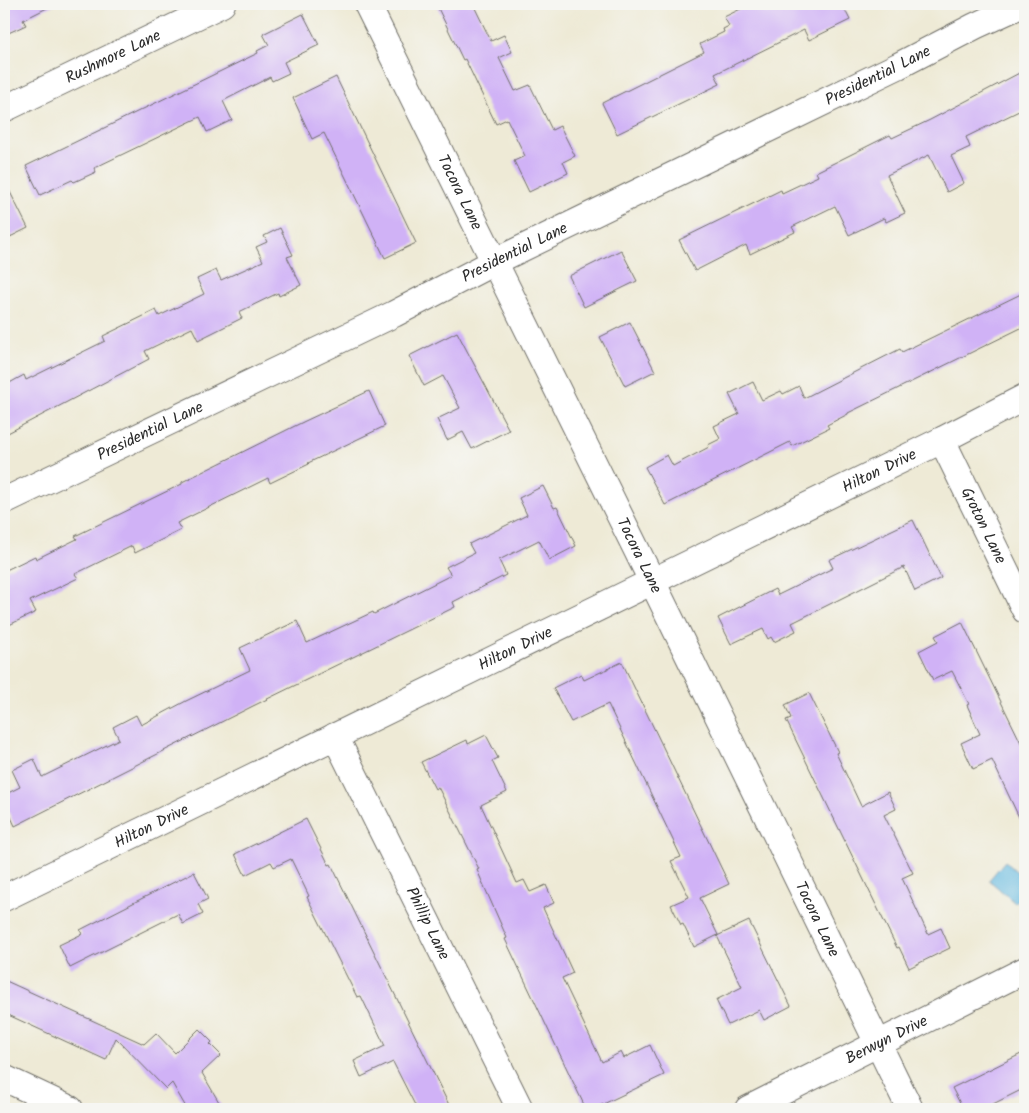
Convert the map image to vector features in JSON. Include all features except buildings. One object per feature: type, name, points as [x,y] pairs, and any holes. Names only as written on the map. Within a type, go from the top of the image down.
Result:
[{"type":"street","name":"Rushmore Lane","points":[[4,109],[222,4]]},
{"type":"street","name":"Tocora Lane","points":[[367,4],[910,1109]]},
{"type":"street","name":"Presidential Lane","points":[[4,501],[394,314],[494,262],[1023,4]]},
{"type":"street","name":"Hilton Drive","points":[[4,898],[942,440],[1025,397]]},
{"type":"street","name":"Groton Lane","points":[[942,440],[1025,610]]},
{"type":"street","name":"Phillip Lane","points":[[335,736],[520,1109]]},
{"type":"street","name":"Berwyn Drive","points":[[748,1109],[879,1045],[1025,970]]},
{"type":"street","points":[[4,1078],[70,1109]]},
{"type":"water","points":[[1005,861],[1025,879],[1025,892],[1015,903],[989,880]]}]
